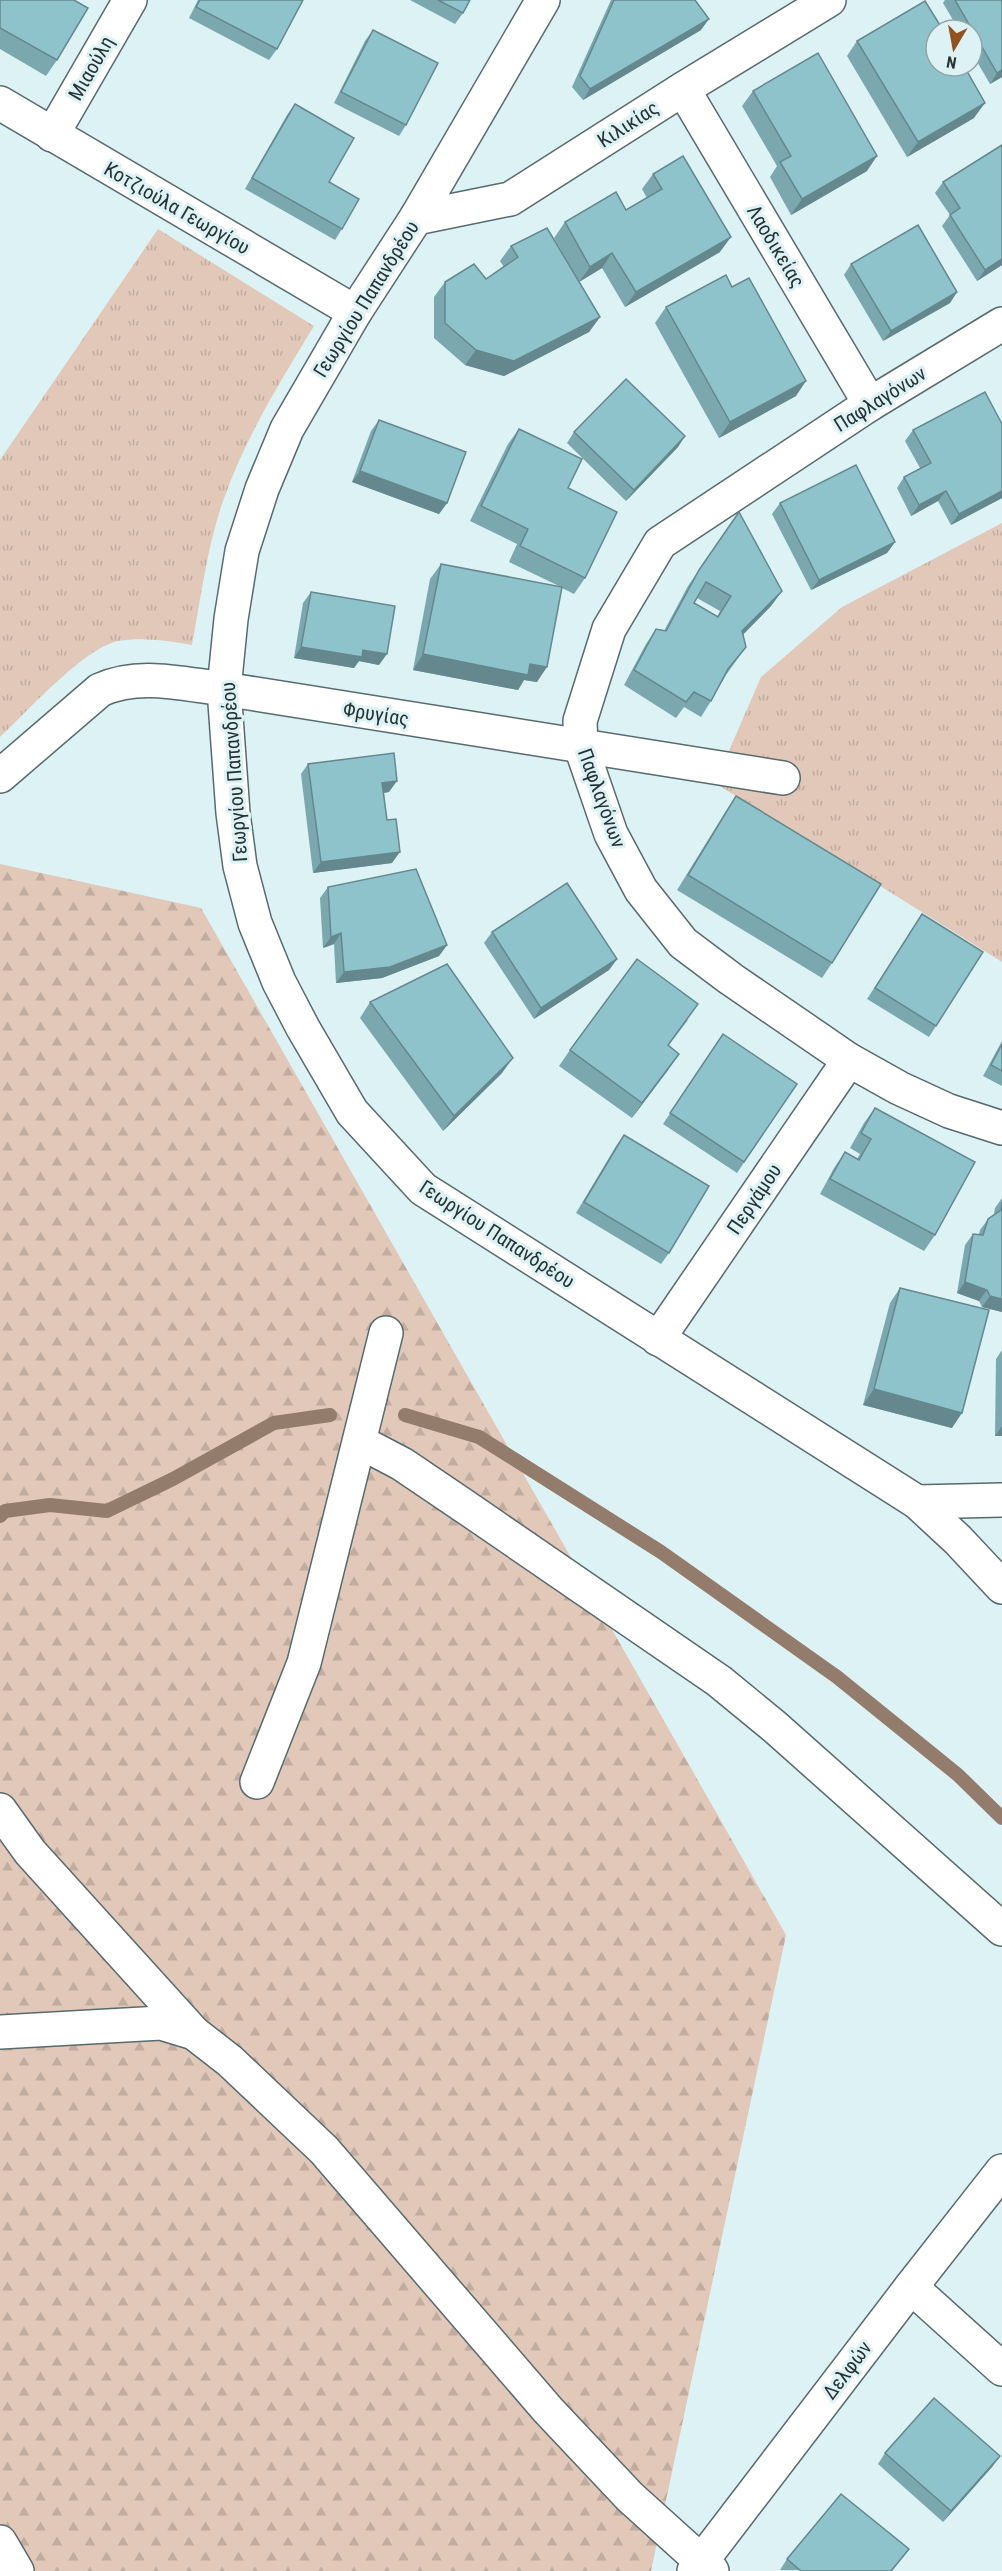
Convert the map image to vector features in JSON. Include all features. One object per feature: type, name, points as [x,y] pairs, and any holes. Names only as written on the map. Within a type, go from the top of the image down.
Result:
[{"type":"street","name":"Μιαούλη","points":[[52,135],[130,0]]},
{"type":"street","name":"Γεωργίου Παπανδρέου","points":[[543,0],[416,218],[355,312],[288,429],[262,489],[242,551],[231,619],[224,689],[233,813],[240,866],[255,923],[279,982],[352,1112],[423,1189],[917,1502],[958,1540],[1002,1587]]},
{"type":"street","name":"Κιλικίας","points":[[416,218],[510,199],[828,0]]},
{"type":"street","name":"Λαοδικείας","points":[[683,89],[870,404]]},
{"type":"street","name":"Κοτζιούλα Γεωργίου","points":[[0,103],[355,312]]},
{"type":"street","name":"Παφλαγόνων","points":[[1002,324],[870,404],[660,543],[609,629],[580,722],[581,747],[611,834],[641,890],[683,943],[849,1060],[949,1112],[1002,1128]]},
{"type":"street","name":"Φρυγίας","points":[[0,776],[100,690],[119,681],[141,679],[224,689],[783,778]]},
{"type":"street","name":"Περγάμου","points":[[658,1339],[849,1060]]},
{"type":"street","points":[[257,1782],[304,1663],[386,1333]]},
{"type":"street","points":[[360,1442],[402,1464],[719,1681],[775,1727],[1002,1929]]},
{"type":"street","points":[[917,1502],[1002,1500]]},
{"type":"street","points":[[0,1810],[30,1852],[194,2033],[230,2061],[324,2150],[548,2410],[630,2497],[702,2568]]},
{"type":"street","points":[[0,2032],[162,2023],[194,2033]]},
{"type":"street","name":"Δελφών","points":[[702,2568],[911,2287],[1002,2171]]},
{"type":"street","points":[[911,2287],[1002,2368]]},
{"type":"street","points":[[0,2542],[17,2571]]},
{"type":"green space","points":[[158,229],[314,326],[264,411],[223,501],[205,572],[192,645],[137,639],[118,641],[104,646],[73,668],[0,737],[0,460]]},
{"type":"green space","points":[[1002,523],[1002,962],[715,783],[761,677],[842,607]]},
{"type":"green space","points":[[0,864],[201,908],[786,1935],[651,2571],[0,2571]]},
{"type":"building","points":[[0,0],[74,0],[88,8],[57,60],[0,28]]},
{"type":"building","points":[[200,0],[303,0],[277,49],[196,7]]},
{"type":"building","points":[[438,0],[470,0],[463,13]]},
{"type":"building","points":[[614,0],[695,0],[709,19],[590,89],[580,76]]},
{"type":"building","points":[[955,0],[1002,0],[1002,70],[997,73],[984,50],[984,18],[965,18]]},
{"type":"building","points":[[925,1],[936,18],[924,18],[924,78],[971,78],[985,103],[918,142],[857,41]]},
{"type":"building","points":[[373,30],[438,63],[406,125],[341,92]]},
{"type":"building","points":[[818,53],[877,156],[802,199],[780,162],[791,156],[753,91]]},
{"type":"building","points":[[295,104],[354,138],[329,182],[359,199],[342,229],[252,178]]},
{"type":"building","points":[[1002,145],[1002,259],[985,270],[950,215],[960,208],[943,182]]},
{"type":"building","points":[[683,156],[731,237],[636,292],[612,253],[590,267],[565,222],[616,192],[626,210],[662,189],[653,174]]},
{"type":"building","points":[[918,225],[957,292],[891,331],[851,264]]},
{"type":"building","points":[[547,228],[600,317],[514,361],[476,350],[445,323],[445,282],[474,264],[486,279],[518,257],[511,246]]},
{"type":"building","points":[[726,275],[732,287],[749,278],[806,381],[730,422],[666,307]]},
{"type":"building","points":[[626,379],[685,436],[634,490],[574,432]]},
{"type":"building","points":[[985,392],[1002,424],[1002,491],[959,514],[946,491],[919,505],[904,477],[931,463],[913,430]]},
{"type":"building","points":[[379,420],[466,452],[447,503],[360,471]]},
{"type":"building","points":[[519,429],[582,459],[568,488],[617,512],[585,578],[520,546],[528,529],[481,506]]},
{"type":"building","points":[[856,465],[895,542],[819,580],[780,503]]},
{"type":"building","points":[[739,512],[782,591],[742,631],[746,647],[728,669],[711,701],[694,692],[686,702],[634,670],[656,629],[666,631],[699,570]],"holes":[[[706,582],[731,596],[718,617],[694,603]]]},
{"type":"building","points":[[441,564],[562,587],[547,667],[530,664],[528,675],[423,654]]},
{"type":"building","points":[[311,592],[395,606],[387,654],[363,650],[362,657],[301,647]]},
{"type":"building","points":[[394,753],[397,781],[382,783],[387,820],[396,819],[400,852],[321,862],[308,764]]},
{"type":"building","points":[[736,796],[881,884],[832,963],[688,875]]},
{"type":"building","points":[[416,869],[447,945],[390,967],[344,972],[341,933],[331,937],[328,887]]},
{"type":"building","points":[[567,883],[617,959],[541,1008],[492,932]]},
{"type":"building","points":[[922,914],[983,952],[936,1026],[875,988]]},
{"type":"building","points":[[637,959],[698,1004],[668,1045],[679,1054],[642,1103],[570,1050]]},
{"type":"building","points":[[447,964],[513,1058],[454,1116],[370,1002]]},
{"type":"building","points":[[723,1034],[797,1084],[744,1162],[670,1113]]},
{"type":"building","points":[[1002,1044],[1002,1071],[991,1065]]},
{"type":"building","points":[[875,1108],[975,1162],[935,1235],[830,1179],[845,1152],[859,1160],[871,1139],[861,1133]]},
{"type":"building","points":[[624,1135],[709,1186],[669,1253],[584,1202]]},
{"type":"building","points":[[1002,1202],[1002,1299],[990,1296],[987,1290],[965,1282],[973,1234],[983,1235],[988,1219],[1001,1210]]},
{"type":"building","points":[[900,1288],[989,1310],[962,1413],[874,1389]]},
{"type":"building","points":[[934,2398],[1000,2456],[951,2511],[885,2453]]},
{"type":"building","points":[[841,2494],[909,2549],[891,2571],[801,2571],[787,2559]]},
{"type":"waterway","points":[[0,1516],[5,1511],[50,1505],[107,1511],[173,1479],[274,1423],[330,1415]]},
{"type":"waterway","points":[[405,1415],[479,1437],[661,1552],[837,1677],[958,1775],[1002,1818]]}]
